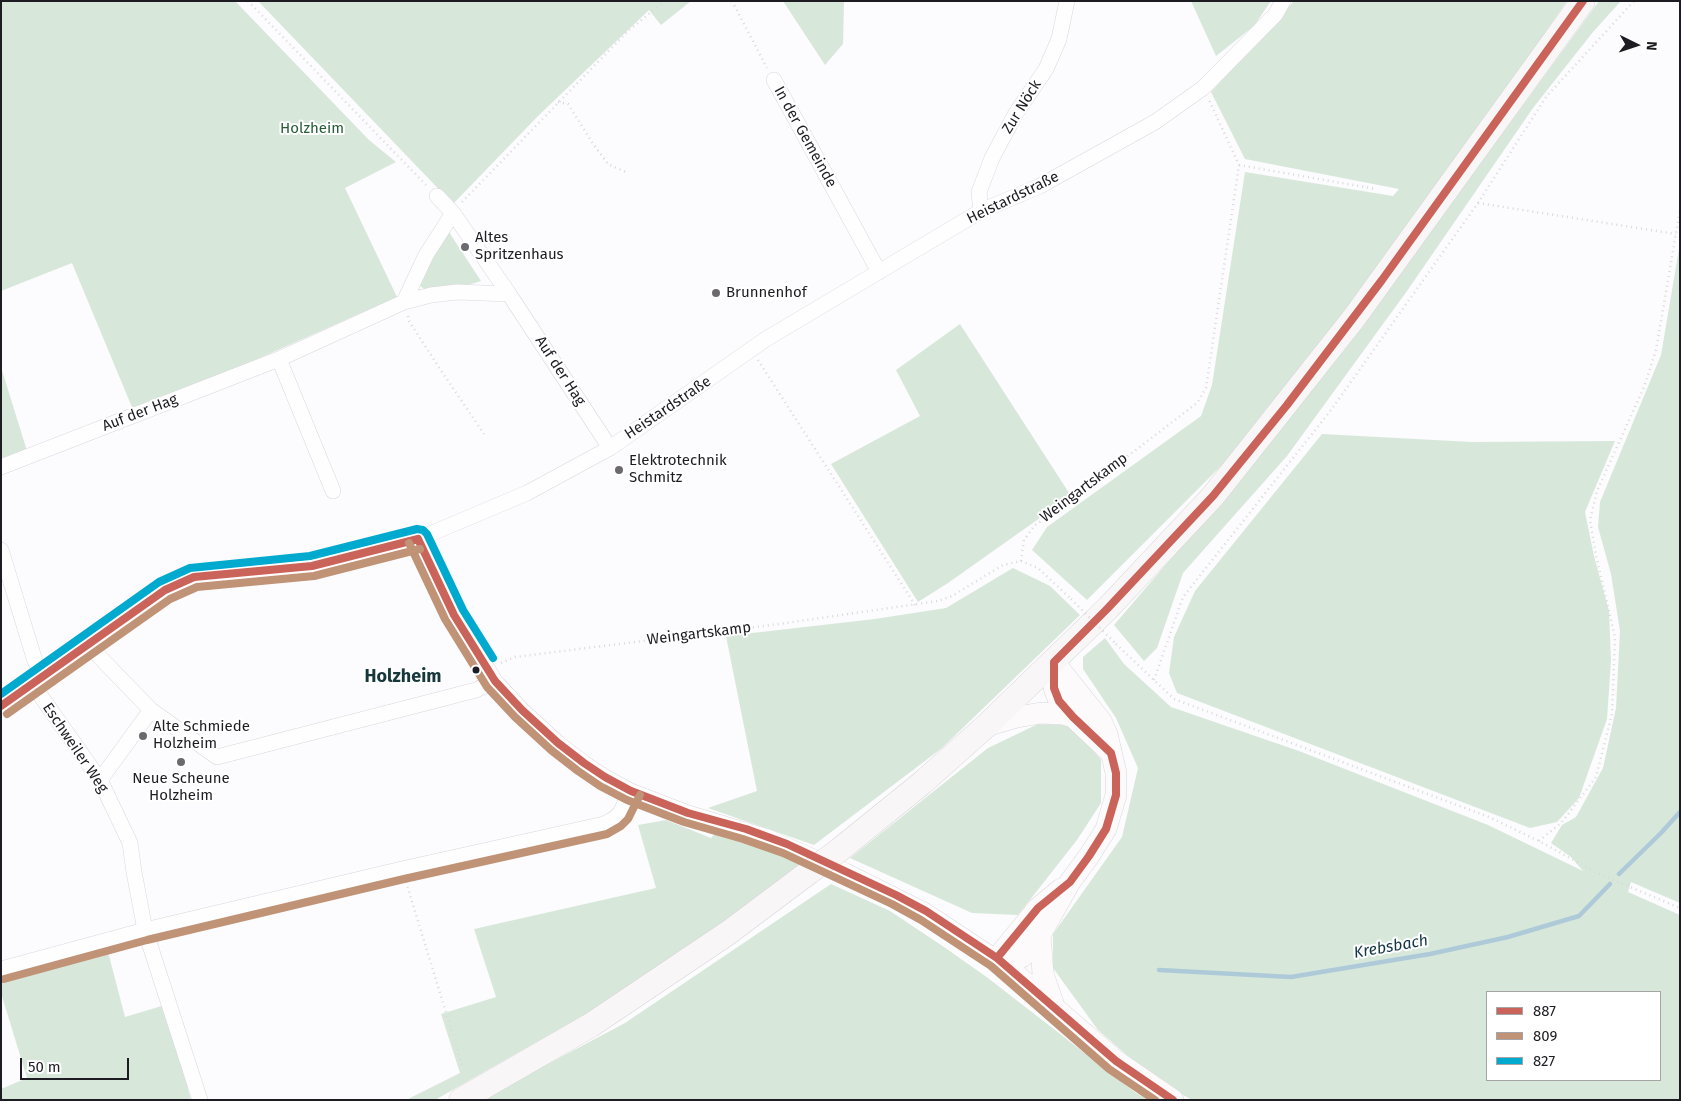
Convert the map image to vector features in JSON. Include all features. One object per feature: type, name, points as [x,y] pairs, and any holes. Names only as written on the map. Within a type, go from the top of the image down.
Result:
[{"type":"main road","points":[[461,1100],[591,1025],[728,933],[838,851],[922,783],[1054,662],[1113,603],[1213,496],[1281,412],[1371,295],[1583,1]]},
{"type":"main road","points":[[1054,662],[1053,680],[1056,694],[1064,707],[1111,753]]},
{"type":"main road","points":[[997,958],[1022,957],[1027,953],[1070,882],[1100,839],[1110,818],[1116,795],[1117,782],[1107,734],[1101,721],[1054,662]]},
{"type":"main road","points":[[986,726],[1017,717],[1041,713],[1063,714],[1073,717]]},
{"type":"main road","points":[[997,958],[1038,908],[1070,882]]},
{"type":"main road","points":[[1040,934],[1044,974],[1055,1009]]},
{"type":"main road","points":[[997,958],[1116,1061],[1151,1087],[1173,1100]]},
{"type":"street","name":"Zur Nöck","points":[[981,211],[979,192],[992,158],[1016,113],[1046,70],[1059,40],[1067,1]]},
{"type":"street","name":"Heistardstraße","points":[[1,706],[165,590],[194,577],[312,566],[418,540],[527,493],[610,448],[766,339],[981,211],[1040,186],[1155,122],[1203,88],[1275,15],[1283,1]]},
{"type":"street","name":"In der Gemeinde","points":[[774,80],[879,272]]},
{"type":"street","name":"Auf der Hag","points":[[437,196],[453,212],[610,448]]},
{"type":"street","points":[[404,302],[426,255],[453,212]]},
{"type":"street","name":"Auf der Hag","points":[[1,467],[280,359],[404,302],[448,293],[509,294]]},
{"type":"street","points":[[280,359],[333,491]]},
{"type":"street","points":[[418,540],[454,615],[492,676],[522,710],[558,743],[605,777],[631,791],[688,812],[768,837],[846,871],[926,911],[997,958]]},
{"type":"street","name":"Eschweiler Weg","points":[[1,550],[35,661],[38,681],[100,780],[130,843],[145,930],[200,1100]]},
{"type":"street","points":[[88,645],[151,710],[216,757],[476,690],[492,676]]},
{"type":"street","points":[[100,780],[151,710]]},
{"type":"street","points":[[1,969],[145,930],[402,869],[604,824],[615,818],[620,812],[631,791]]},
{"type":"path","points":[[248,1],[437,196]]},
{"type":"path","points":[[453,212],[629,30],[666,1]]},
{"type":"path","name":"In der Gemeinde","points":[[732,1],[774,80]]},
{"type":"path","points":[[1154,680],[1184,597],[1331,410],[1478,203],[1546,97],[1634,1]]},
{"type":"path","points":[[1203,88],[1239,165],[1376,189]]},
{"type":"path","points":[[558,102],[568,104],[608,164],[628,173]]},
{"type":"path","name":"Weingartskamp","points":[[492,676],[501,663],[515,658],[938,601],[952,596],[1003,565],[1021,560],[1024,540],[1035,525],[1051,515],[1197,403],[1206,388],[1239,165]]},
{"type":"path","points":[[1478,203],[1676,234]]},
{"type":"path","points":[[1539,841],[1562,822],[1596,777],[1612,714],[1615,637],[1590,520],[1597,491],[1644,387],[1656,350],[1680,210]]},
{"type":"path","points":[[404,302],[409,321],[484,434]]},
{"type":"path","points":[[752,350],[915,605]]},
{"type":"path","points":[[1021,560],[1038,568],[1174,699],[1480,814],[1539,841],[1600,874],[1680,908]]},
{"type":"path","points":[[402,869],[463,1068]]},
{"type":"green space","points":[[1,1],[235,1],[369,140],[396,162],[345,188],[397,297],[134,412],[72,263],[1,291]]},
{"type":"green space","points":[[258,1],[691,1],[661,25],[649,10],[538,116],[453,204]]},
{"type":"green space","points":[[783,1],[844,1],[843,44],[825,65]]},
{"type":"green space","points":[[1191,1],[1271,1],[1254,26],[1216,56]]},
{"type":"green space","points":[[1294,1],[1567,1],[1401,241],[1261,426],[1087,600],[1032,550],[1047,527],[1201,416],[1212,385],[1245,172],[1393,196],[1399,189],[1245,159],[1211,92]]},
{"type":"green space","points":[[1599,1],[1621,1],[1593,32],[1533,108],[1407,291],[1287,456],[1183,573],[1157,648],[1144,661],[1114,625],[1281,430],[1394,282]]},
{"type":"green space","points":[[447,229],[481,281],[455,289],[428,292],[419,285]]},
{"type":"green space","points":[[1680,243],[1680,903],[1631,882],[1628,892],[1680,915],[1680,1100],[1192,1100],[1153,1078],[1098,1030],[1053,968],[1053,934],[1122,837],[1138,768],[1116,718],[1083,669],[1083,657],[1105,638],[1124,664],[1171,707],[1299,751],[1488,825],[1583,871],[1571,857],[1551,843],[1562,825],[1576,817],[1603,768],[1616,708],[1620,631],[1611,574],[1598,527],[1600,502],[1661,355]]},
{"type":"green space","points":[[960,324],[1071,496],[918,602],[831,464],[920,416],[896,370]]},
{"type":"green space","points":[[1,367],[27,451],[1,462]]},
{"type":"green space","points":[[1322,434],[1472,442],[1615,441],[1585,512],[1594,556],[1609,611],[1611,660],[1607,719],[1579,798],[1557,822],[1530,828],[1177,693],[1169,673],[1174,637],[1195,591]]},
{"type":"green space","points":[[1013,568],[1050,586],[1080,615],[942,748],[814,845],[708,808],[757,791],[726,636],[875,619],[946,608]]},
{"type":"green space","points":[[1038,724],[1073,725],[1101,760],[1101,803],[1077,840],[1018,915],[972,913],[850,858],[988,748]]},
{"type":"green space","points":[[666,820],[711,838],[717,831],[770,848],[802,865],[724,923],[586,1014],[435,1100],[406,1100],[460,1073],[441,1014],[496,997],[474,929],[656,888],[638,825]]},
{"type":"green space","points":[[831,884],[890,911],[944,947],[988,978],[1136,1093],[1149,1100],[480,1100],[625,1023]]},
{"type":"green space","points":[[107,948],[125,1017],[165,1005],[191,1100],[1,1100],[1,1089],[27,1078],[1,993],[1,977]]},
{"type":"waterway","name":"Krebsbach","points":[[1619,874],[1680,812]]},
{"type":"waterway","name":"Krebsbach","points":[[1159,970],[1291,977],[1430,954],[1508,937],[1579,916],[1610,884]]},
{"type":"transit line","name":"887","points":[[997,958],[1038,908],[1070,882],[1089,856],[1106,829],[1116,795],[1116,773],[1111,753],[1059,701],[1054,688],[1054,662],[1107,609],[1213,496],[1287,405],[1382,280],[1583,1]]},
{"type":"transit line","name":"827","points":[[1,694],[159,582],[190,568],[310,556],[417,529],[423,530],[427,534],[463,610],[493,658]]},
{"type":"transit line","name":"887","points":[[418,539],[454,615],[495,681],[522,710],[558,743],[584,763],[631,791],[688,813],[746,829],[787,844],[926,911],[997,958],[1116,1061],[1173,1100]]},
{"type":"transit line","name":"887","points":[[1,706],[165,590],[194,577],[312,566],[418,539]]},
{"type":"transit line","name":"809","points":[[409,543],[445,619],[487,687],[515,717],[551,750],[578,771],[600,786],[627,800],[684,822],[783,853],[892,904],[921,920],[991,966],[1109,1069],[1155,1100]]},
{"type":"transit line","name":"809","points":[[7,714],[170,599],[197,587],[314,576],[420,549]]},
{"type":"transit line","name":"809","points":[[4,979],[147,940],[404,879],[607,834],[621,826],[628,819],[640,795]]},
{"type":"place","name":"Altes Spritzenhaus","points":[[465,247]]},
{"type":"place","name":"Brunnenhof","points":[[716,293]]},
{"type":"place","name":"Elektrotechnik Schmitz","points":[[619,470]]},
{"type":"place","name":"Alte Schmiede Holzheim","points":[[143,736]]},
{"type":"place","name":"Neue Scheune Holzheim","points":[[181,762]]},
{"type":"district","name":"Holzheim","points":[[403,677]]}]
